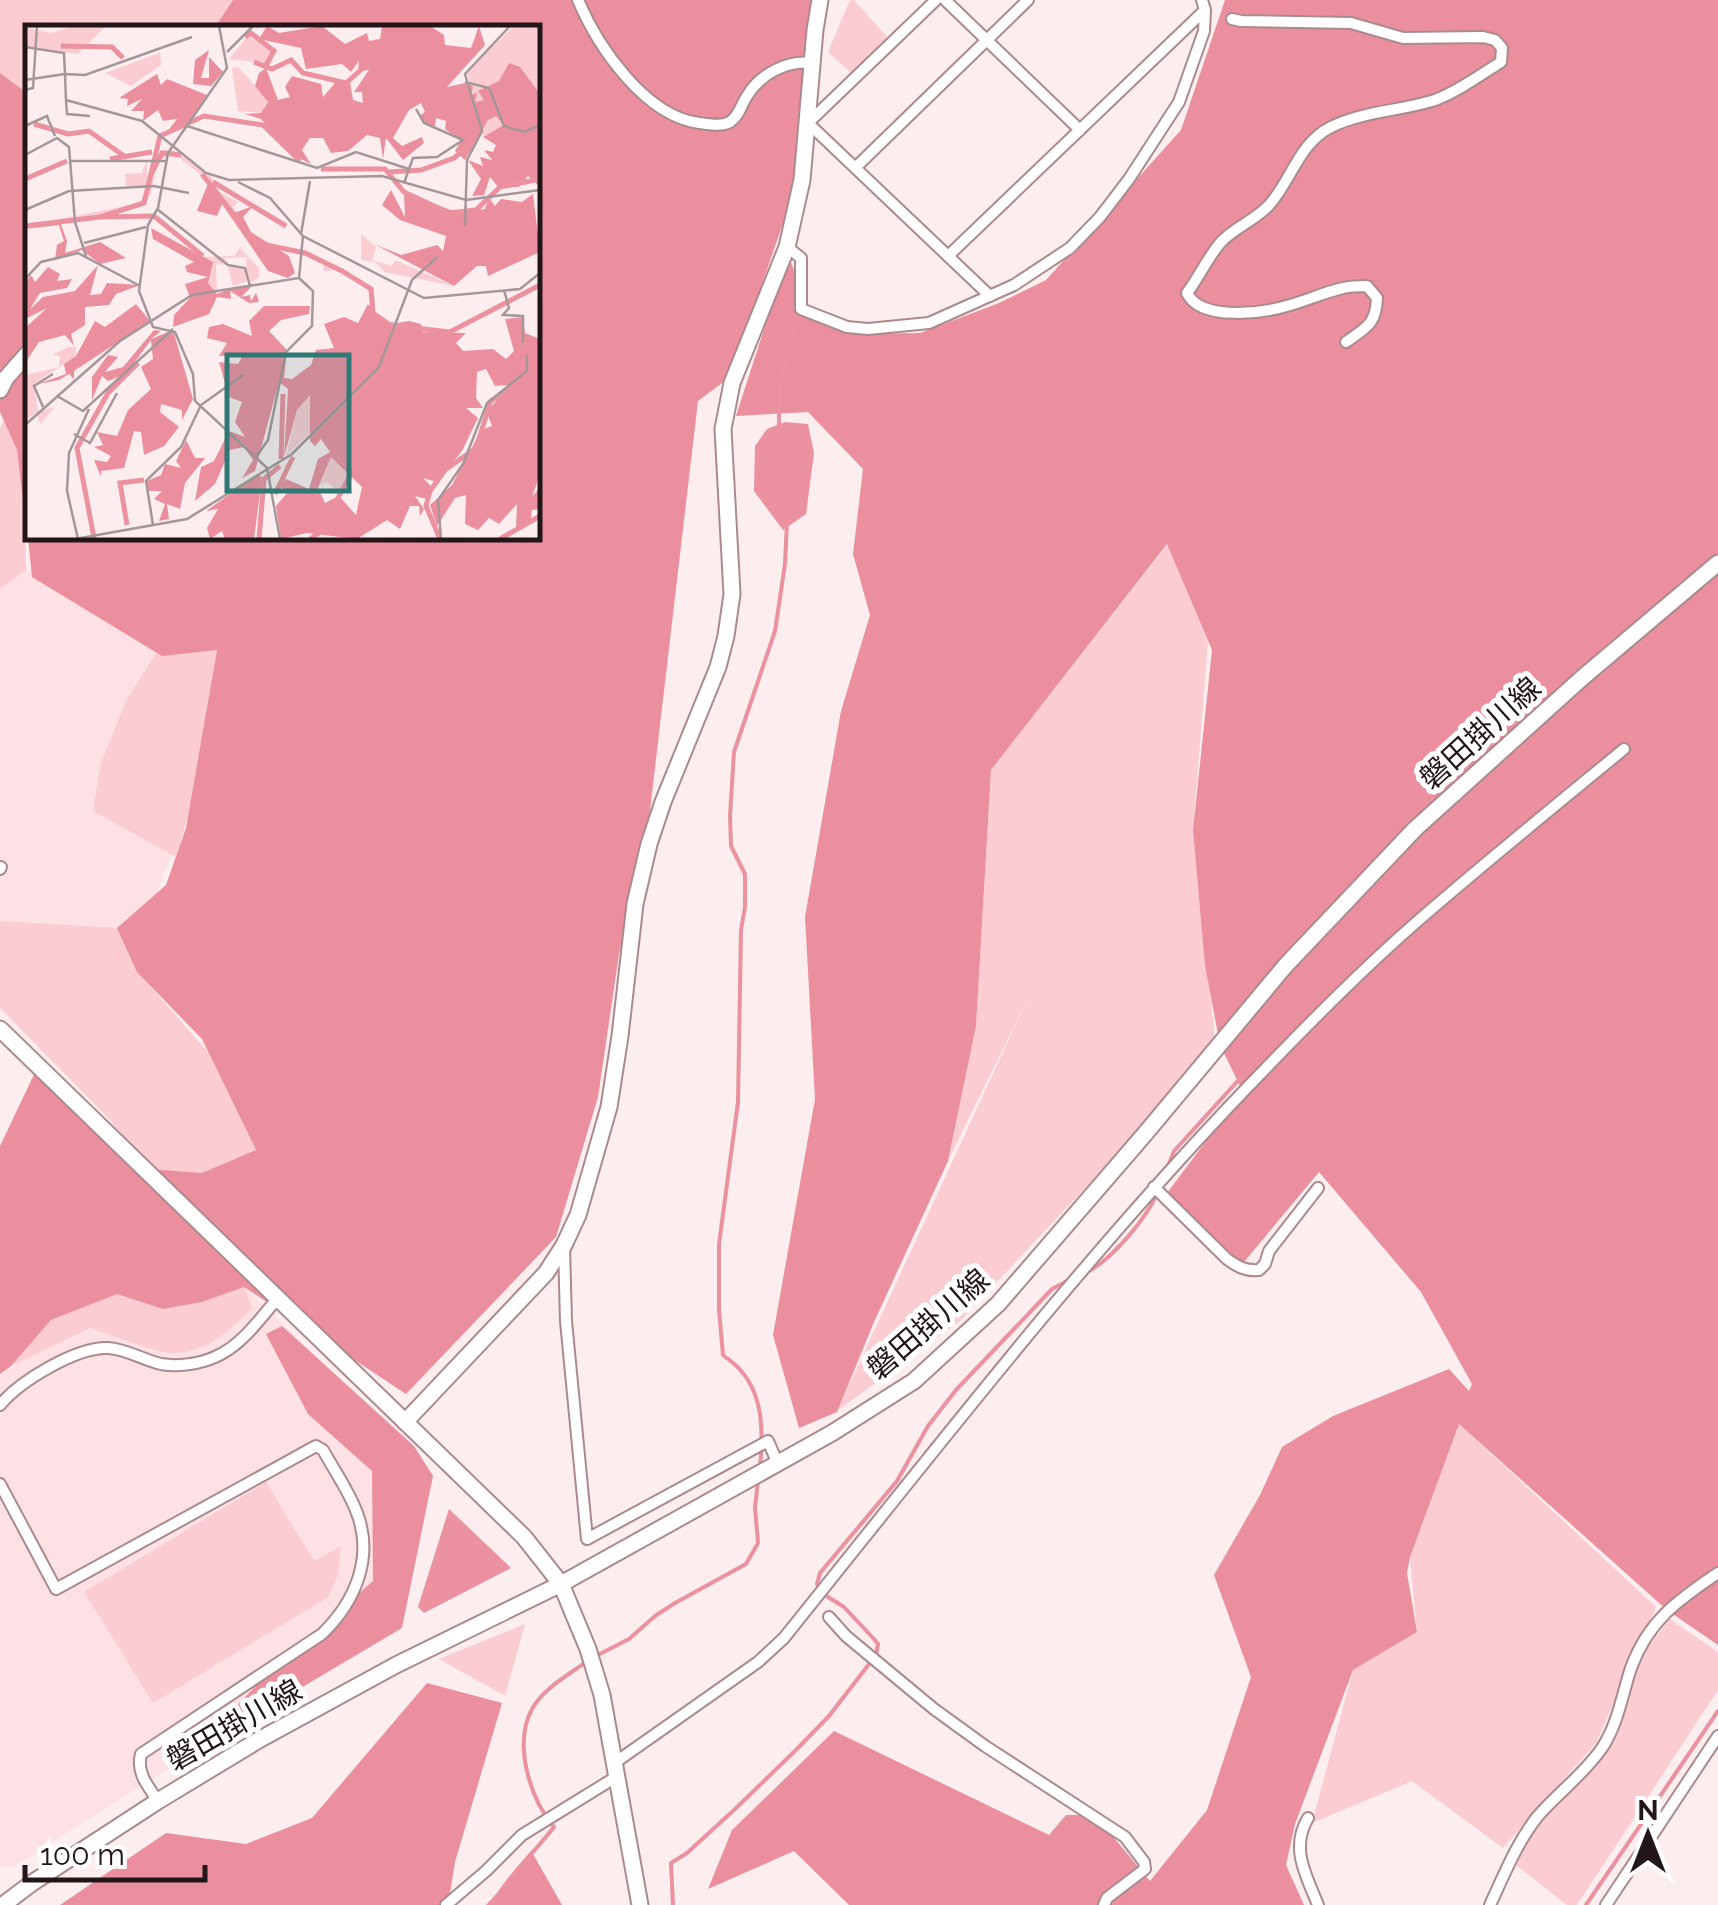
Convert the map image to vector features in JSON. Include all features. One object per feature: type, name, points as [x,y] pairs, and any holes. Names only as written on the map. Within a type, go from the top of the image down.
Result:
[{"type":"street","points":[[578,0],[597,40],[628,79],[672,117],[686,122],[729,122],[740,112],[748,92],[768,75],[786,64],[812,63]]},
{"type":"street","points":[[405,1422],[546,1273],[564,1245],[585,1192],[609,1107],[635,904],[649,844],[718,667],[726,636],[732,594],[725,412],[732,383],[787,246],[802,180],[820,0]]},
{"type":"street","points":[[808,123],[936,0]]},
{"type":"street","points":[[945,0],[1080,130]]},
{"type":"street","points":[[856,167],[1028,0]]},
{"type":"street","points":[[787,246],[800,258],[801,309],[847,327],[868,330],[916,326],[948,316],[1014,284],[1070,248],[1129,179],[1179,102],[1204,31],[1203,5]]},
{"type":"street","points":[[948,256],[1203,5]]},
{"type":"street","points":[[1232,19],[1351,24],[1403,38],[1483,37],[1502,48],[1501,62],[1437,99],[1333,126],[1320,134],[1304,149],[1270,204],[1223,240],[1187,293],[1201,308],[1215,312],[1252,311],[1286,307],[1349,286],[1367,286],[1377,298],[1376,315],[1346,342]]},
{"type":"street","points":[[808,123],[990,296]]},
{"type":"street","points":[[0,390],[25,356]]},
{"type":"street","name":"磐田掛川線","points":[[3,1905],[158,1801],[257,1741],[396,1665],[562,1584],[832,1433],[914,1381],[998,1304],[1286,965],[1415,829],[1582,678],[1718,563]]},
{"type":"street","points":[[446,1905],[522,1835],[615,1770],[784,1638],[1154,1187],[1267,1066],[1420,919],[1624,748]]},
{"type":"street","points":[[0,1031],[524,1537],[562,1584],[602,1696],[640,1905]]},
{"type":"street","points":[[1154,1187],[1227,1259],[1248,1271],[1259,1270],[1265,1264],[1269,1251],[1318,1188]]},
{"type":"street","points":[[564,1245],[566,1320],[587,1540],[768,1441],[778,1464]]},
{"type":"street","points":[[0,1405],[23,1383],[91,1350],[120,1350],[160,1364],[202,1362],[241,1340],[277,1298]]},
{"type":"street","points":[[0,1484],[56,1589],[316,1446],[323,1450],[356,1508],[363,1543],[362,1562],[340,1617],[322,1634],[141,1754],[141,1776],[158,1801]]},
{"type":"street","points":[[1490,1905],[1535,1820],[1604,1746],[1636,1658],[1660,1617],[1718,1573]]},
{"type":"street","points":[[829,1617],[934,1710],[1125,1837],[1146,1868],[1106,1898],[1104,1905]]},
{"type":"street","points":[[1606,1905],[1718,1736]]},
{"type":"street","points":[[1308,1818],[1298,1844],[1318,1905]]},
{"type":"shaded area","points":[[0,0],[233,0],[216,25],[25,25],[25,92],[0,73]]},
{"type":"shaded area","points":[[233,0],[811,0],[803,135],[791,200],[730,377],[698,401],[649,819],[619,954],[598,1097],[556,1237],[406,1394],[244,1287],[202,1302],[163,1309],[117,1294],[51,1320],[0,1374],[0,1146],[38,1066],[135,1168],[202,1173],[256,1150],[202,1039],[137,972],[117,928],[166,885],[186,828],[217,650],[162,656],[32,577],[28,540],[540,540],[540,25],[216,25]]},
{"type":"shaded area","points":[[850,0],[887,37],[851,73],[828,52]]},
{"type":"shaded area","points":[[1225,0],[1718,0],[1718,1645],[1667,1610],[1459,1424],[1410,1557],[1407,1573],[1417,1632],[1353,1670],[1295,1824],[1286,1865],[1304,1905],[849,1905],[794,1851],[708,1889],[732,1830],[834,1731],[1049,1835],[1066,1815],[1095,1815],[1150,1881],[1207,1810],[1251,1677],[1214,1575],[1260,1495],[1282,1447],[1333,1416],[1449,1369],[1469,1391],[1472,1384],[1421,1292],[1319,1172],[1239,1268],[1164,1197],[1243,1092],[1220,1045],[1205,965],[1193,830],[1212,650],[1167,544],[991,770],[976,1026],[948,1161],[837,1412],[799,1428],[773,1335],[815,1099],[805,917],[841,711],[870,615],[853,554],[863,469],[808,412],[736,416],[788,255],[798,280],[797,314],[851,334],[920,333],[1046,280],[1181,130]]},
{"type":"shaded area","points":[[0,73],[25,92],[25,518],[17,450],[0,412]]},
{"type":"shaded area","points":[[4,421],[24,462],[26,570],[0,589],[0,428]]},
{"type":"shaded area","points":[[785,422],[808,424],[814,453],[806,514],[783,530],[754,491],[755,446],[767,429]]},
{"type":"shaded area","points":[[1168,544],[1208,642],[1193,830],[1216,1049],[960,1321],[837,1411],[1027,1000],[948,1161],[976,1026],[991,770]]},
{"type":"shaded area","points":[[0,556],[239,682],[96,1047],[0,939]]},
{"type":"shaded area","points":[[217,649],[189,812],[176,857],[93,811],[101,763],[126,701],[156,653]]},
{"type":"shaded area","points":[[0,921],[117,928],[151,987],[208,1052],[256,1150],[210,1180],[151,1175],[111,1121],[0,1008]]},
{"type":"shaded area","points":[[88,1280],[238,1280],[407,1446],[363,1646],[11,1868],[0,1866],[0,1341]]},
{"type":"shaded area","points":[[244,1287],[252,1308],[227,1332],[196,1349],[165,1352],[90,1328],[11,1366],[51,1320],[117,1294],[163,1309],[202,1302]]},
{"type":"shaded area","points":[[282,1326],[414,1446],[433,1476],[402,1628],[235,1727],[218,1724],[282,1660],[373,1581],[372,1471],[308,1414],[266,1334]]},
{"type":"shaded area","points":[[1459,1424],[1656,1607],[1596,1743],[1503,1848],[1412,1781],[1312,1823],[1353,1670],[1417,1632],[1410,1557]]},
{"type":"shaded area","points":[[266,1482],[314,1561],[341,1546],[338,1575],[328,1597],[153,1703],[84,1592]]},
{"type":"shaded area","points":[[449,1509],[511,1568],[424,1613],[418,1607]]},
{"type":"shaded area","points":[[1670,1619],[1718,1652],[1718,1690],[1577,1905],[1567,1905],[1511,1861],[1611,1730],[1631,1669]]},
{"type":"shaded area","points":[[525,1624],[505,1696],[439,1659]]},
{"type":"shaded area","points":[[427,1683],[502,1703],[455,1862],[448,1905],[60,1905],[166,1833],[246,1844],[312,1818]]},
{"type":"shaded area","points":[[533,1854],[562,1905],[486,1905]]},
{"type":"waterway","points":[[779,429],[779,387],[799,311]]},
{"type":"waterway","points":[[760,1467],[761,1430],[755,1393],[738,1367],[723,1355],[719,1310],[719,1244],[738,1102],[741,930],[745,907],[745,874],[731,846],[730,816],[734,752],[775,631],[787,522]]},
{"type":"waterway","points":[[1621,746],[1718,675]]},
{"type":"waterway","points":[[1167,1169],[1174,1151],[1325,985],[1516,822],[1613,752]]},
{"type":"waterway","points":[[1085,1273],[1127,1238],[1158,1192]]},
{"type":"waterway","points":[[673,1905],[671,1863],[687,1853],[797,1749],[829,1716],[876,1655],[878,1644],[874,1639],[817,1584],[820,1573],[897,1481],[928,1426],[956,1390],[1052,1289],[1067,1281]]},
{"type":"waterway","points":[[594,1657],[629,1639],[675,1603],[746,1564],[758,1543],[758,1481]]},
{"type":"waterway","points":[[492,1905],[554,1827],[538,1802],[527,1771],[524,1738],[532,1709],[556,1683],[586,1662]]},
{"type":"waterway","points":[[1586,1905],[1718,1711]]}]
